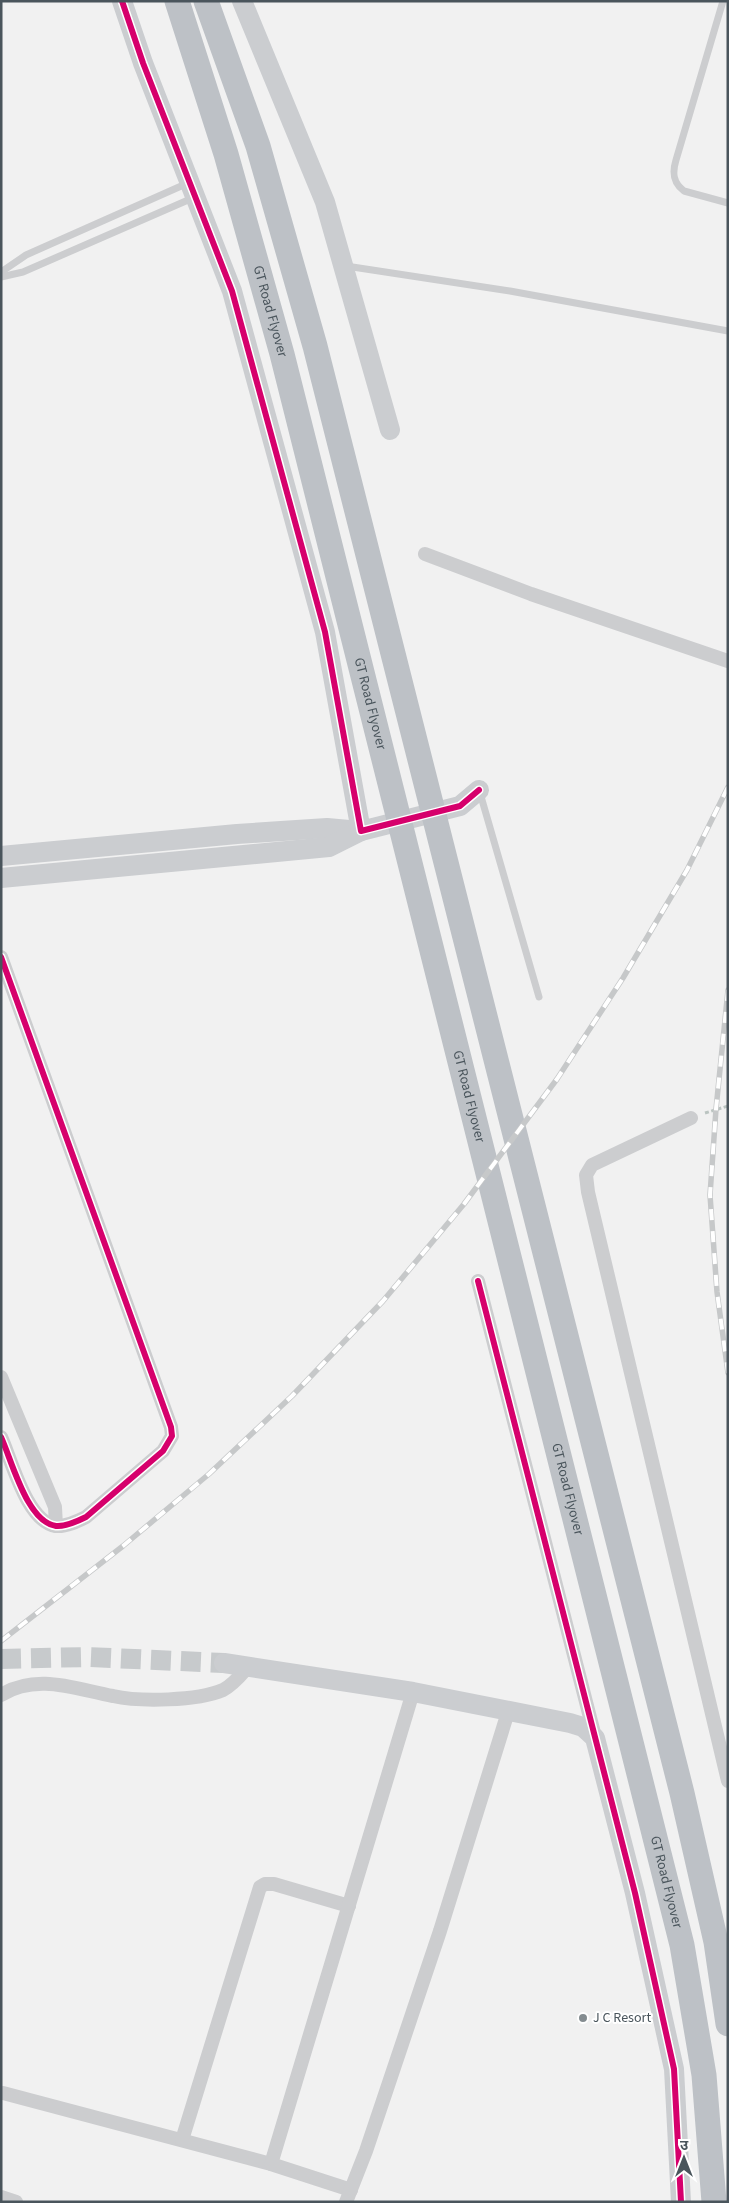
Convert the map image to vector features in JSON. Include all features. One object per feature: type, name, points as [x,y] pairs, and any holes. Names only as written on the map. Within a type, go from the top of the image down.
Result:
[{"type":"highway","name":"GT Road Flyover","points":[[177,1],[226,154],[282,354],[682,1945],[704,2075],[714,2202]]},
{"type":"highway","points":[[206,1],[258,146],[315,346],[682,1793],[716,1942],[728,2024]]},
{"type":"street","points":[[122,1],[143,63],[232,291],[325,632],[361,831]]},
{"type":"street","points":[[242,1],[325,202],[390,430]]},
{"type":"street","points":[[425,554],[531,594],[728,661]]},
{"type":"street","points":[[1,878],[330,847],[361,831],[460,806],[479,790]]},
{"type":"street","points":[[1,856],[238,834],[327,828],[361,831]]},
{"type":"street","points":[[1,957],[168,1418],[172,1436],[164,1451],[86,1517],[77,1522],[56,1526],[39,1517],[28,1502],[2,1441]]},
{"type":"street","points":[[691,1118],[592,1165],[586,1175],[595,1220],[727,1773]]},
{"type":"street","points":[[478,1280],[635,1893],[674,2069],[681,2202]]},
{"type":"street","points":[[1,1377],[56,1507],[56,1526]]},
{"type":"street","points":[[224,1663],[413,1692],[570,1723],[583,1727],[595,1738]]},
{"type":"street","points":[[1,1695],[26,1684],[41,1683],[59,1684],[114,1697],[140,1700],[173,1699],[223,1690],[231,1685],[248,1667]]},
{"type":"street","points":[[271,2164],[413,1692]]},
{"type":"street","points":[[3,2093],[271,2164],[348,2196],[440,1931],[508,1712]]},
{"type":"street","points":[[182,2140],[260,1887],[265,1884],[274,1884],[349,1906]]},
{"type":"street","points":[[1,2197],[16,2202]]},
{"type":"lane","points":[[723,1],[673,175],[679,187],[684,191],[728,203]]},
{"type":"lane","points":[[1,272],[26,255],[192,190]]},
{"type":"lane","points":[[1,277],[13,276],[22,272],[192,190]]},
{"type":"lane","points":[[343,265],[510,291],[728,331]]},
{"type":"lane","points":[[479,790],[539,997]]},
{"type":"path","points":[[691,1118],[728,1106]]},
{"type":"tunnel","points":[[1,1659],[88,1657],[224,1663]]},
{"type":"railway","points":[[1,1641],[123,1546],[209,1474],[292,1396],[383,1301],[464,1204],[557,1079],[623,978],[687,870],[728,787]]},
{"type":"railway","points":[[728,990],[716,1109],[710,1195],[717,1292],[728,1373]]},
{"type":"cycle path","points":[[122,1],[143,63],[232,291],[325,632],[361,831],[460,806],[479,790]]},
{"type":"cycle path","points":[[1,957],[171,1427],[172,1436],[163,1451],[86,1517],[64,1526],[56,1526],[46,1522],[37,1514],[22,1489],[1,1437]]},
{"type":"cycle path","points":[[478,1281],[635,1893],[674,2069],[681,2202]]},
{"type":"place","name":"J C Resort","points":[[583,2018]]}]
